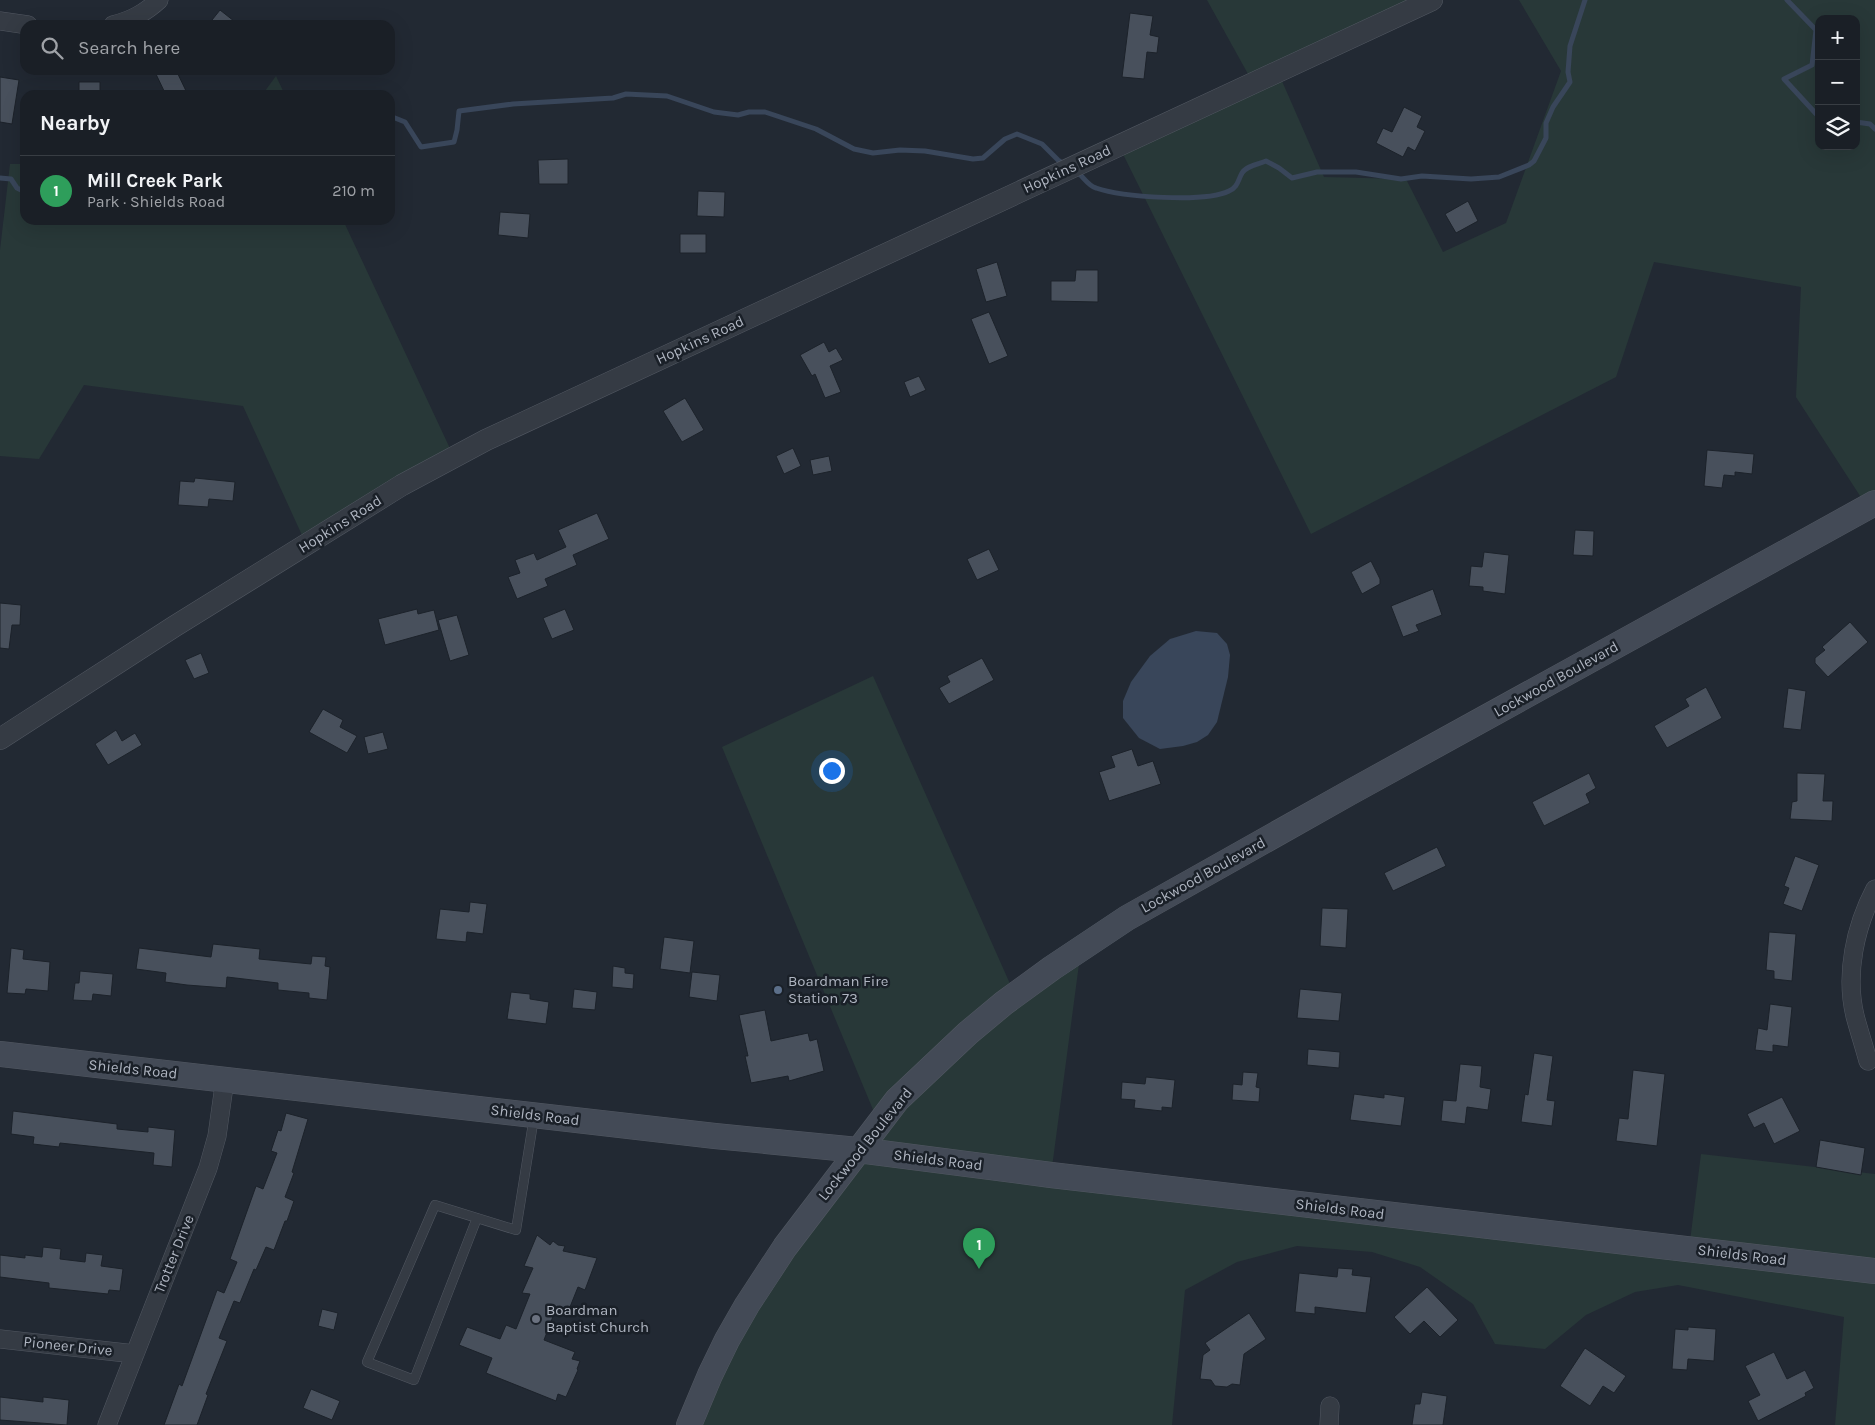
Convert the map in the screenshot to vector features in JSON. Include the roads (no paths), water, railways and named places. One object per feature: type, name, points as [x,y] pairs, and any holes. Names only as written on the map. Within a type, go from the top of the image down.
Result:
[{"type":"main road","name":"Lockwood Boulevard","points":[[689,1425],[710,1374],[747,1304],[785,1247],[897,1100],[968,1033],[1052,968],[1127,918],[1349,793],[1875,503]]},
{"type":"main road","name":"Shields Road","points":[[0,1054],[858,1150],[1041,1174],[1875,1271]]},
{"type":"street","points":[[130,20],[146,12],[159,0]]},
{"type":"street","name":"Hopkins Road","points":[[0,739],[175,626],[402,485],[445,461],[563,403],[1432,0]]},
{"type":"street","points":[[0,21],[20,24]]},
{"type":"street","points":[[1868,1061],[1855,1016],[1851,992],[1856,939],[1875,889]]},
{"type":"street","name":"Trotter Drive","points":[[107,1425],[208,1168],[217,1136],[225,1079]]},
{"type":"street","name":"Pioneer Drive","points":[[0,1339],[135,1354]]},
{"type":"street","points":[[1329,1425],[1330,1406]]},
{"type":"lane","points":[[477,1218],[414,1380],[366,1362],[435,1205],[516,1230],[535,1115]]},
{"type":"water","points":[[1196,631],[1217,633],[1227,644],[1230,655],[1228,677],[1217,722],[1208,735],[1197,742],[1160,749],[1139,738],[1123,718],[1123,701],[1131,682],[1150,656],[1170,639]]},
{"type":"waterway","points":[[1076,171],[1093,187],[1108,191],[1143,196],[1183,198],[1217,195],[1229,191],[1236,185],[1244,171],[1266,161],[1292,178],[1317,172],[1356,172],[1401,179],[1422,176],[1471,179],[1499,177],[1529,165],[1534,161],[1546,138],[1546,123],[1553,107],[1570,82],[1568,72],[1570,46],[1585,0]]},
{"type":"waterway","points":[[1787,0],[1816,30],[1812,65],[1784,79],[1815,113]]},
{"type":"waterway","points":[[395,118],[405,122],[421,147],[454,142],[459,111],[513,104],[613,98],[626,94],[667,96],[714,112],[738,115],[749,112],[765,112],[816,129],[854,149],[873,153],[900,150],[925,151],[973,159],[983,158],[1005,139],[1017,134],[1042,144],[1064,164]]},
{"type":"waterway","points":[[1860,123],[1870,124],[1875,129]]},
{"type":"waterway","points":[[0,178],[11,179],[20,190]]},
{"type":"place","name":"Boardman Fire Station 73","points":[[778,990]]},
{"type":"place","name":"Mill Creek Park","points":[[979,1269]]},
{"type":"place","name":"Boardman Baptist Church","points":[[536,1319]]}]
